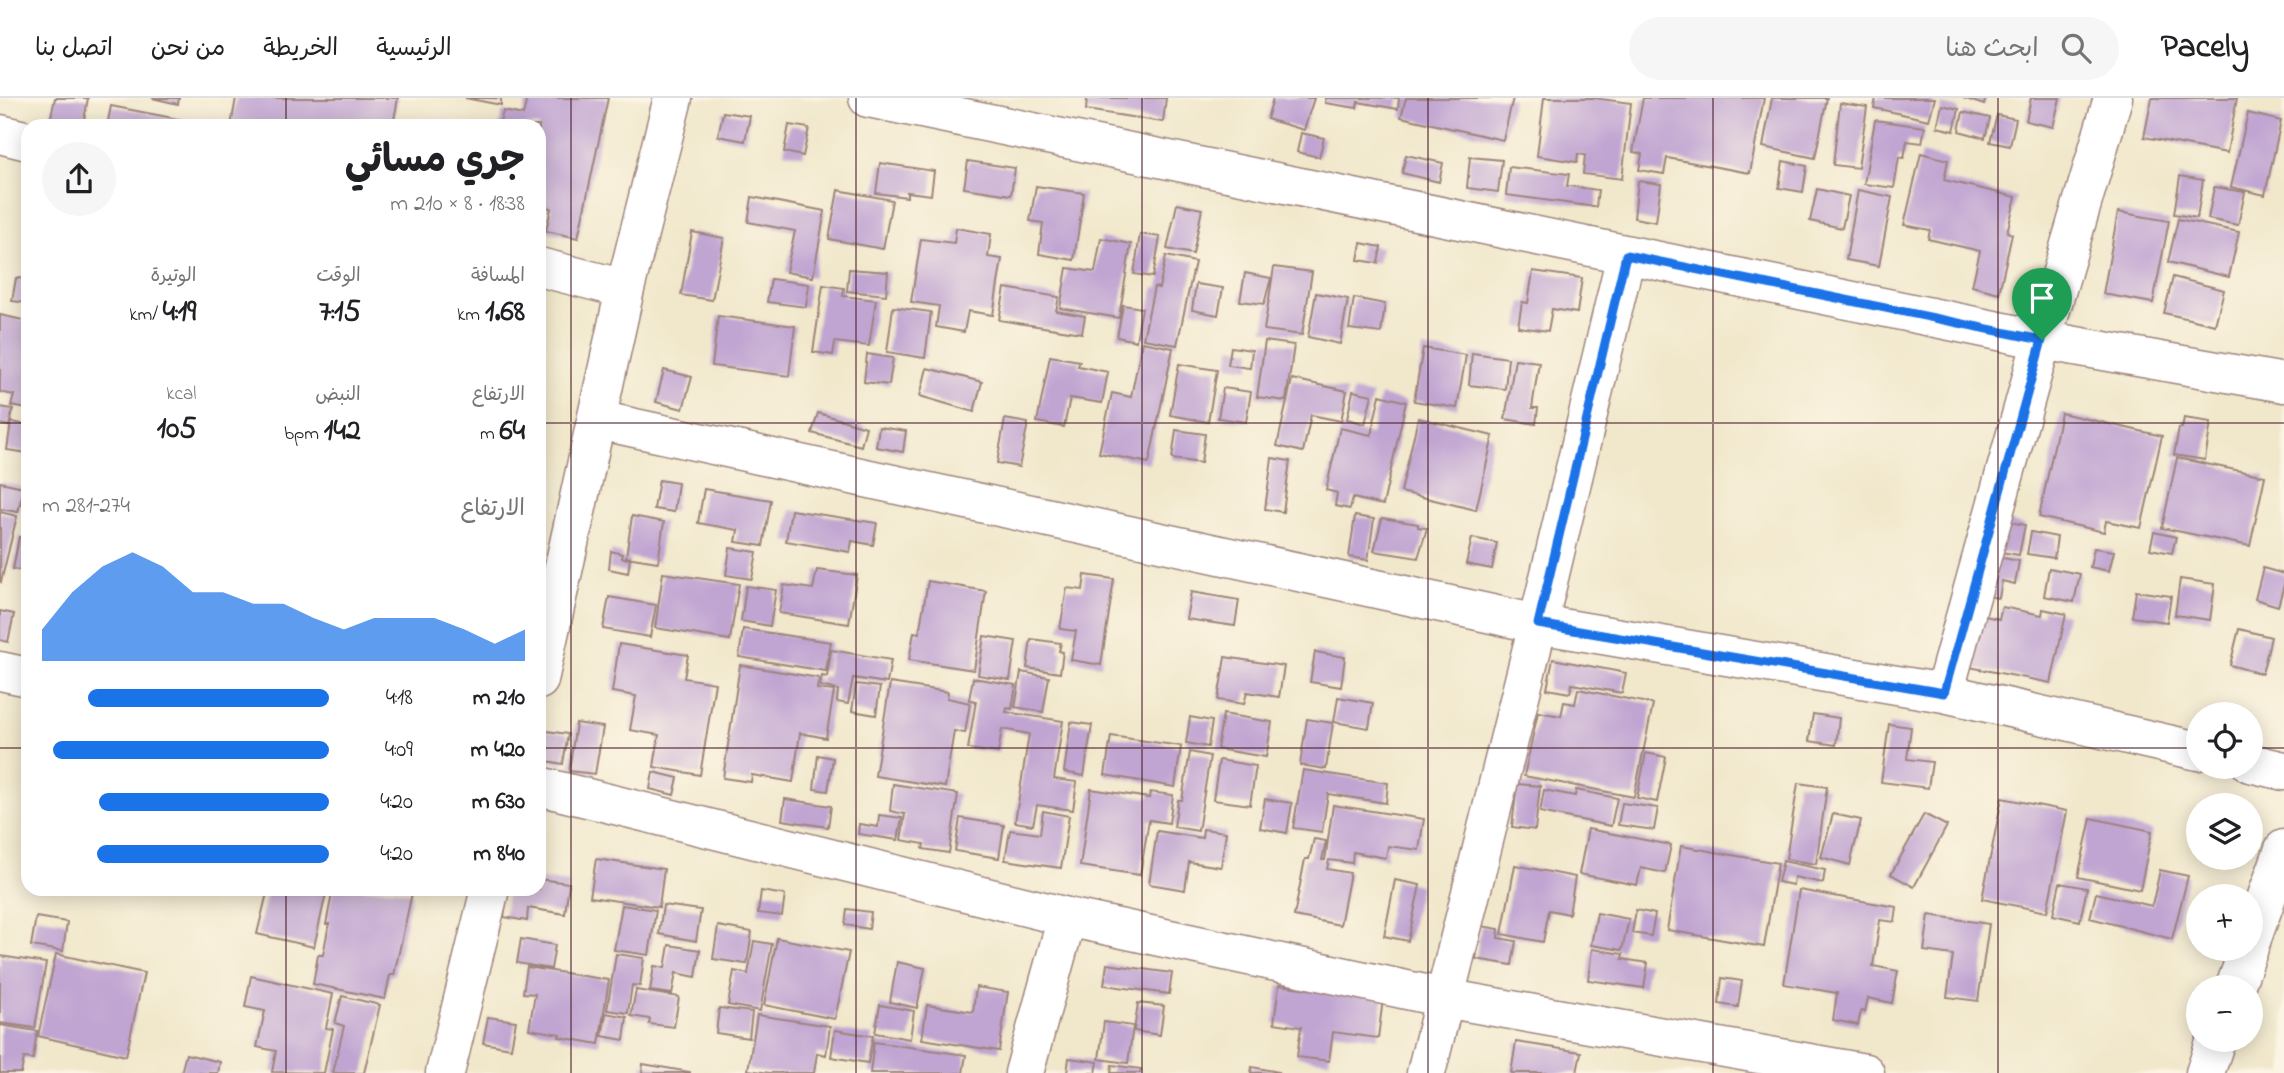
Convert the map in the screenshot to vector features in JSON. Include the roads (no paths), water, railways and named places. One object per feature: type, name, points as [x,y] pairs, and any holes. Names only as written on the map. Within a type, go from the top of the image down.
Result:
[{"type":"street","points":[[546,649],[625,289],[673,98]]},
{"type":"street","points":[[868,98],[2042,340],[2284,383]]},
{"type":"street","points":[[1944,693],[2042,340],[2113,98]]},
{"type":"street","points":[[0,134],[21,139]]},
{"type":"street","points":[[1426,1073],[1538,624],[1626,255]]},
{"type":"street","points":[[546,269],[625,289]]},
{"type":"street","points":[[598,420],[1538,624],[1944,693],[2186,748]]},
{"type":"street","points":[[0,671],[21,676]]},
{"type":"street","points":[[2263,766],[2284,771]]},
{"type":"street","points":[[546,788],[1067,917],[1444,999],[1865,1073]]},
{"type":"street","points":[[2263,909],[2284,849]]},
{"type":"street","points":[[445,1073],[488,896]]},
{"type":"street","points":[[1024,1073],[1067,917]]},
{"type":"street","points":[[2204,1073],[2212,1052]]}]
